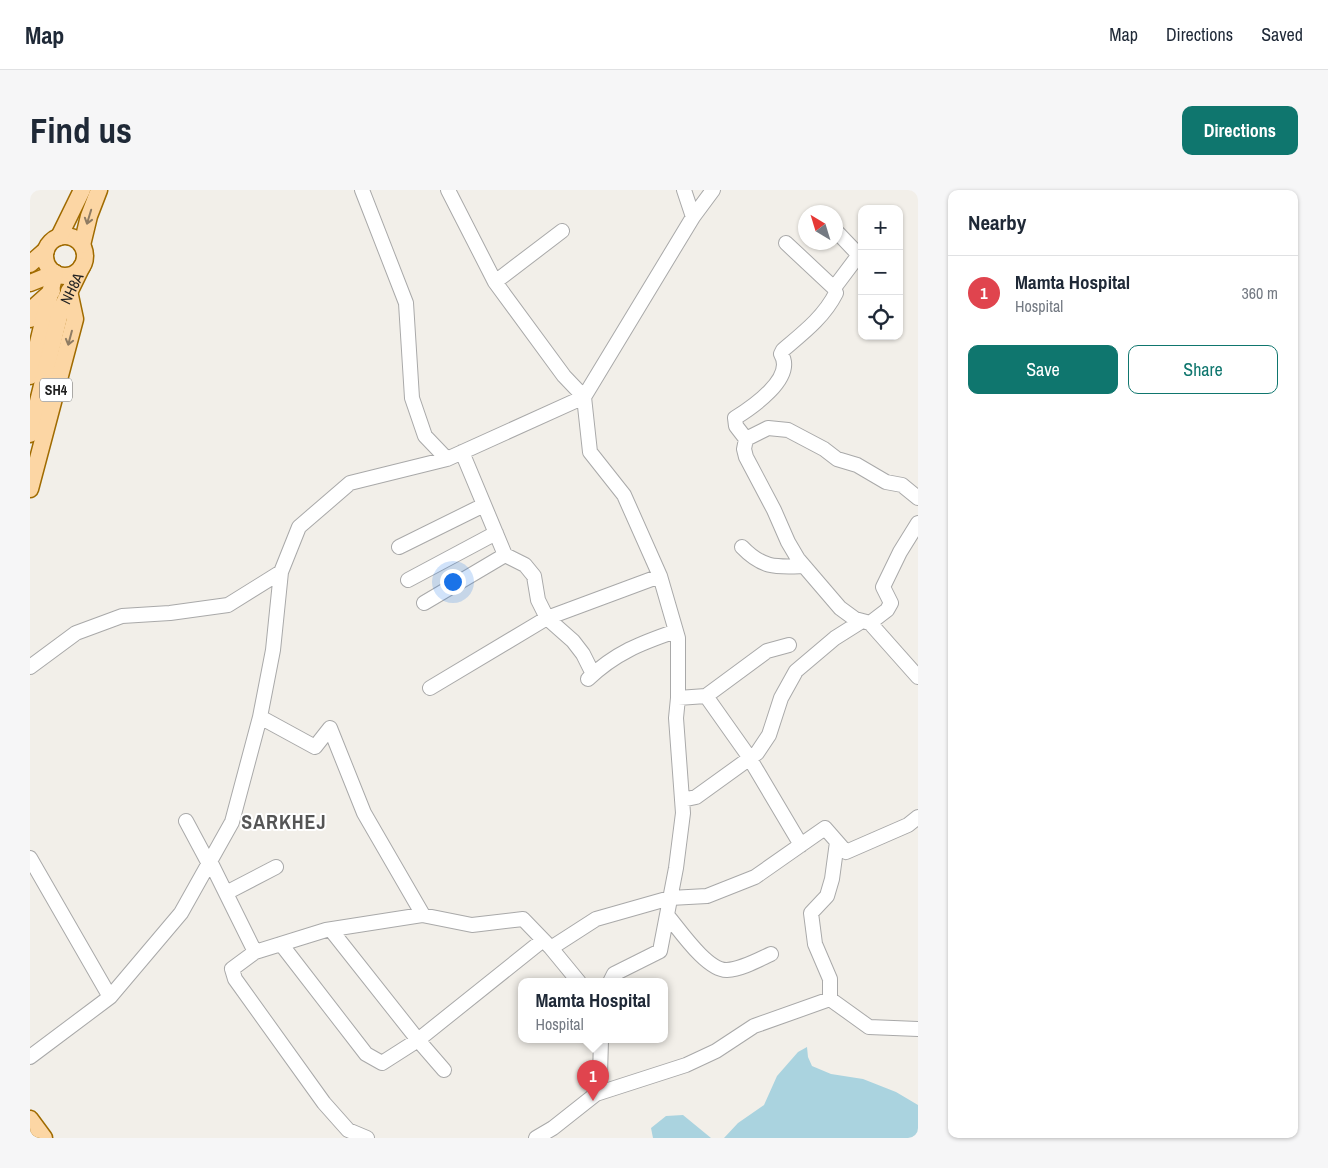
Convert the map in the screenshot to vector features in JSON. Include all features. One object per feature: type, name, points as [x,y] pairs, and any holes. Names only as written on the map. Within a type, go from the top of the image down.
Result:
[{"type":"main road","points":[[59,237],[82,190]]},
{"type":"main road","points":[[46,250],[47,263],[55,273],[61,275],[73,274],[82,266],[85,255],[82,245],[89,216],[99,190]]},
{"type":"main road","points":[[30,264],[46,250],[53,240],[59,237],[72,237],[82,245]]},
{"type":"main road","name":"NH8A","points":[[30,376],[54,309],[69,291],[82,266]]},
{"type":"main road","points":[[30,283],[55,273]]},
{"type":"main road","name":"NH8A","points":[[30,434],[54,309],[52,291],[55,273]]},
{"type":"main road","points":[[30,319],[33,308],[52,291]]},
{"type":"main road","name":"SH4","points":[[30,489],[75,319],[69,291]]},
{"type":"main road","points":[[30,1119],[44,1138]]},
{"type":"street","points":[[362,190],[406,304],[412,398],[424,436],[447,459]]},
{"type":"street","points":[[448,190],[495,282],[564,376],[584,397],[590,452],[624,495],[660,576],[678,638],[676,718],[683,814],[660,951],[614,974],[612,978]]},
{"type":"street","points":[[684,190],[693,217]]},
{"type":"street","points":[[30,1057],[110,997],[181,913],[232,822],[260,717],[274,650],[281,572],[299,527],[350,483],[447,459],[584,397],[693,217],[713,190]]},
{"type":"street","points":[[495,282],[562,231]]},
{"type":"street","points":[[834,288],[858,256],[843,238]]},
{"type":"street","points":[[786,243],[834,288],[836,293],[824,312],[811,326],[783,350],[781,354],[784,360],[784,367],[774,387],[750,408],[735,418],[736,426],[746,439],[744,449],[746,457],[774,510],[788,542],[804,566],[840,608],[854,619],[866,622],[918,677]]},
{"type":"street","points":[[746,439],[768,428],[788,430],[824,449],[837,459],[857,465],[886,482],[902,485],[918,498]]},
{"type":"street","points":[[462,452],[505,555],[525,565],[534,576],[538,600],[547,618],[573,641],[583,654],[590,676],[603,664],[639,644],[676,630]]},
{"type":"street","points":[[399,547],[484,505]]},
{"type":"street","points":[[682,800],[696,796],[757,753],[769,735],[781,698],[796,671],[835,638],[887,610],[891,603],[883,587],[900,552],[918,523]]},
{"type":"street","points":[[408,580],[496,533]]},
{"type":"street","points":[[742,547],[757,561],[769,565],[778,567],[804,566]]},
{"type":"street","points":[[424,603],[505,555]]},
{"type":"street","points":[[30,667],[76,633],[122,616],[170,613],[228,605],[281,572]]},
{"type":"street","points":[[430,688],[547,618],[660,576]]},
{"type":"street","points":[[678,698],[706,696],[767,651],[789,645]]},
{"type":"street","points":[[706,696],[750,759],[801,845]]},
{"type":"street","points":[[260,717],[315,747],[330,728],[364,813],[423,915]]},
{"type":"street","points":[[281,944],[366,1054],[382,1063],[418,1040],[547,944],[596,919],[670,898],[707,896],[755,877],[825,828],[846,852],[908,825],[918,817]]},
{"type":"street","points":[[186,821],[210,862],[255,952]]},
{"type":"street","points":[[830,999],[830,979],[815,944],[811,913],[827,896],[832,879],[837,842]]},
{"type":"street","points":[[30,858],[110,997]]},
{"type":"street","points":[[226,893],[276,867]]},
{"type":"street","points":[[667,914],[700,954],[714,966],[725,970],[739,967],[771,954]]},
{"type":"street","points":[[367,1138],[348,1130],[324,1103],[234,979],[232,969],[255,952],[281,944],[331,930],[423,915],[472,925],[523,919],[547,944],[575,978]]},
{"type":"street","points":[[331,930],[444,1070]]},
{"type":"street","points":[[830,999],[870,1027],[918,1029]]},
{"type":"street","points":[[536,1138],[548,1133],[596,1094],[686,1066],[716,1051],[754,1026],[830,999]]},
{"type":"street","points":[[596,1094],[600,1075],[601,1043]]},
{"type":"water","points":[[807,1047],[808,1057],[812,1066],[831,1074],[863,1079],[896,1092],[918,1105],[918,1138],[724,1138],[738,1123],[764,1105],[777,1076],[798,1052]]},
{"type":"water","points":[[683,1115],[711,1138],[653,1138],[651,1128],[666,1116]]},
{"type":"place","name":"Mamta Hospital","points":[[593,1101]]},
{"type":"district","name":"SARKHEJ","points":[[284,821]]}]
